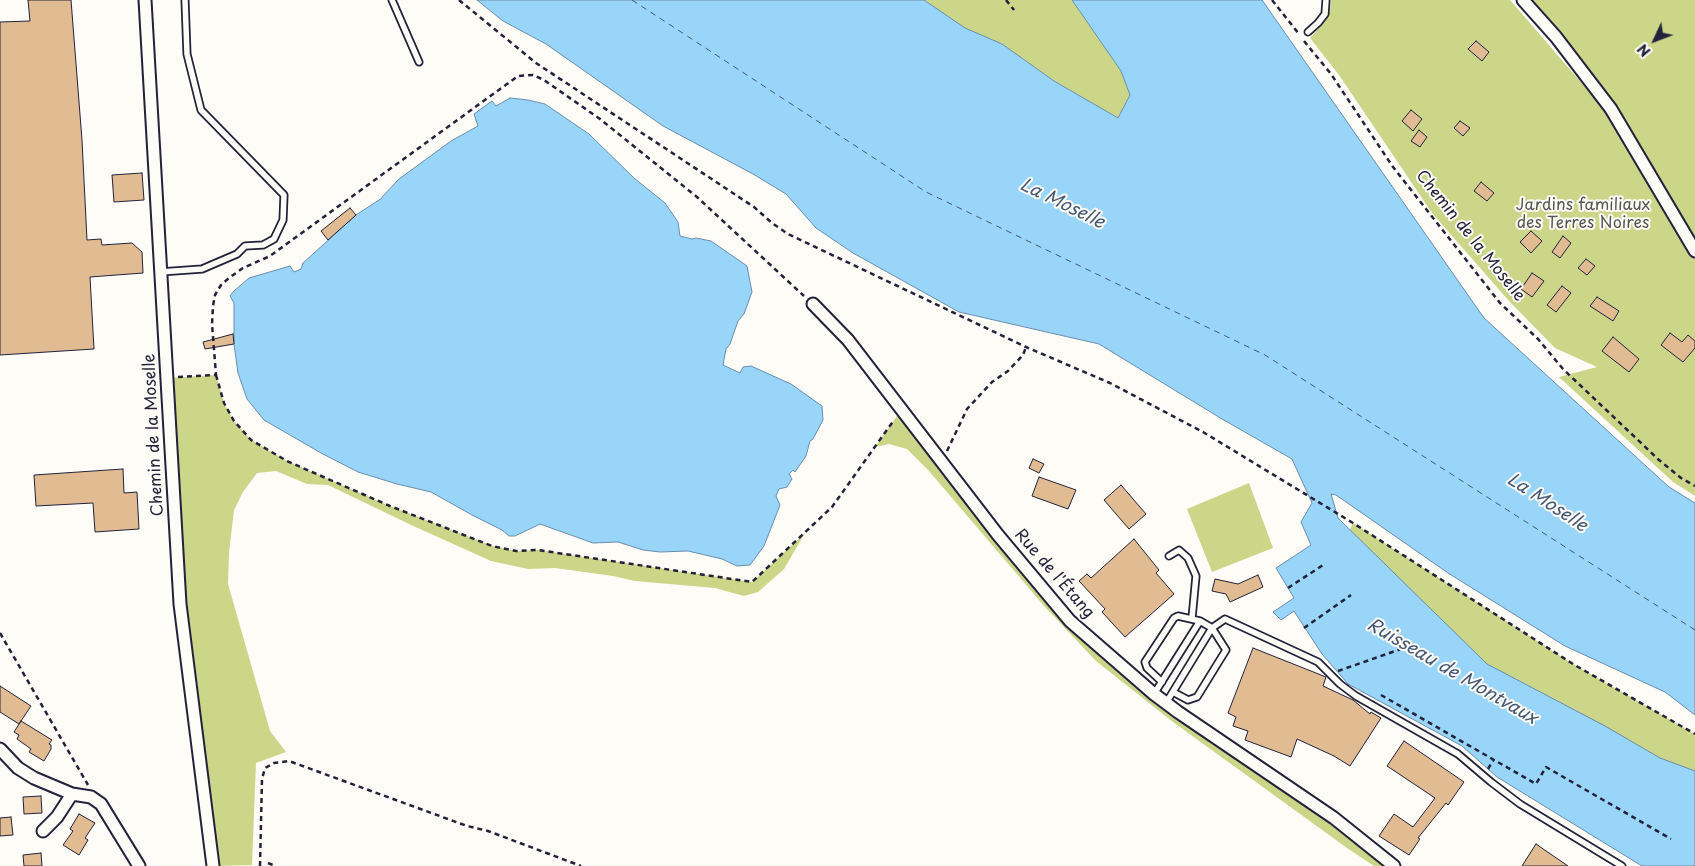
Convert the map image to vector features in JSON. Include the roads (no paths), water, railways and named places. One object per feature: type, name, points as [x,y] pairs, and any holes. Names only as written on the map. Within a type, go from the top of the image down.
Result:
[{"type":"street","name":"Chemin de la Moselle","points":[[144,0],[180,604],[213,866]]},
{"type":"street","points":[[1523,0],[1556,37],[1611,109],[1695,250]]},
{"type":"street","name":"Rue de l'Étang","points":[[813,304],[848,340],[998,535],[1070,621],[1154,694],[1334,818],[1394,866]]},
{"type":"street","points":[[0,749],[8,759],[34,778],[72,794],[91,797],[101,804],[139,866]]},
{"type":"street","points":[[43,831],[57,818],[72,794]]},
{"type":"lane","points":[[160,272],[202,270],[237,254],[245,246],[263,245],[274,239],[283,220],[284,195],[201,110],[187,54],[184,0]]},
{"type":"lane","points":[[392,0],[419,62]]},
{"type":"lane","points":[[1308,32],[1325,14],[1326,0]]},
{"type":"lane","points":[[1169,556],[1179,550],[1188,558],[1196,576],[1192,618]]},
{"type":"lane","points":[[1162,682],[1146,668],[1144,662],[1174,618],[1178,616],[1192,618],[1212,628],[1226,650],[1197,697],[1188,700],[1173,692]]},
{"type":"lane","points":[[1166,703],[1212,628],[1226,619],[1318,662],[1340,684],[1356,696],[1458,754],[1520,804],[1622,866]]},
{"type":"lane","points":[[1154,694],[1200,621]]},
{"type":"water","points":[[477,0],[924,0],[965,28],[1002,44],[1054,81],[1118,118],[1130,95],[1121,71],[1072,0],[1262,0],[1484,318],[1669,487],[1695,503],[1695,715],[1665,692],[1565,646],[1448,573],[1336,495],[1331,494],[1338,518],[1487,664],[1605,726],[1660,758],[1695,771],[1695,866],[1642,866],[1497,777],[1462,746],[1348,684],[1322,654],[1294,611],[1281,620],[1273,612],[1294,598],[1276,568],[1311,545],[1301,522],[1312,503],[1292,459],[1099,344],[959,312],[853,253],[816,228],[786,194],[753,174],[663,126],[546,44],[503,21]]},
{"type":"water","points":[[510,98],[545,104],[589,134],[634,178],[665,203],[678,222],[680,236],[711,241],[747,266],[752,292],[744,314],[738,321],[730,344],[726,349],[723,365],[740,373],[743,367],[751,366],[791,384],[822,406],[823,420],[810,441],[806,456],[795,472],[793,470],[789,474],[792,479],[787,487],[779,489],[776,496],[780,505],[764,546],[750,565],[737,566],[722,559],[688,551],[660,552],[643,550],[618,542],[593,543],[540,524],[515,536],[509,536],[502,530],[431,492],[358,472],[321,453],[264,420],[247,399],[238,373],[234,344],[234,303],[230,296],[234,291],[249,278],[290,266],[294,272],[301,269],[303,263],[356,215],[382,198],[399,179],[451,141],[478,126],[474,114],[492,101],[496,106]]},
{"type":"water label","name":"La Moselle","points":[[1062,204]]},
{"type":"water label","name":"La Moselle","points":[[1547,503]]},
{"type":"water label","name":"Ruisseau de Montvaux","points":[[1452,672]]},
{"type":"park label","name":"Jardins familiaux des Terres Noires","points":[[1583,215]]}]
